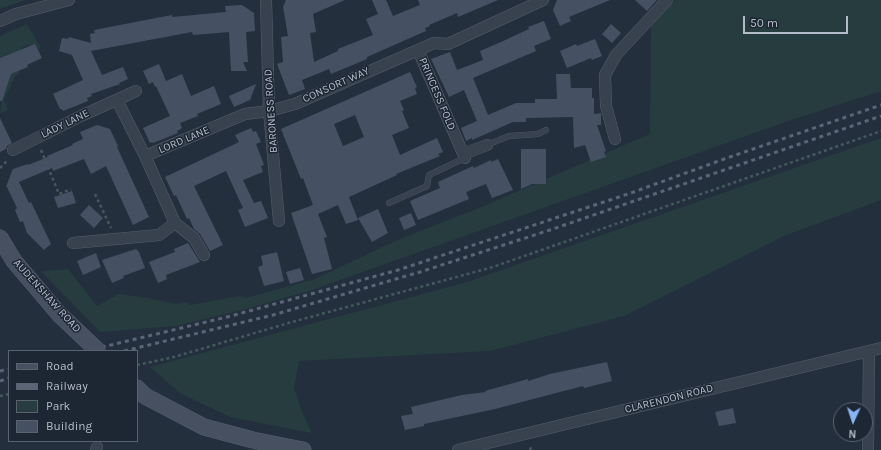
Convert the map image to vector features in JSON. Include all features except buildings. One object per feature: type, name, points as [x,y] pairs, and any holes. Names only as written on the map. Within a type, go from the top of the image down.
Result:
[{"type":"main road","name":"AUDENSHAW ROAD","points":[[0,238],[14,261],[59,314],[97,350]]},
{"type":"main road","points":[[141,392],[204,426],[253,440],[303,450]]},
{"type":"street","points":[[0,20],[16,14],[69,0]]},
{"type":"street","name":"BARONESS ROAD","points":[[266,0],[269,111],[279,221]]},
{"type":"street","points":[[418,50],[434,42],[448,44],[542,0]]},
{"type":"street","points":[[615,139],[606,106],[605,75],[616,55],[667,0]]},
{"type":"street","name":"PRINCESS FOLD","points":[[402,56],[418,50],[464,156]]},
{"type":"street","name":"CONSORT WAY","points":[[269,111],[295,104],[402,56]]},
{"type":"street","name":"LADY LANE","points":[[13,150],[136,91]]},
{"type":"street","points":[[117,100],[145,156]]},
{"type":"street","name":"LORD LANE","points":[[204,255],[194,238],[174,223],[145,156],[245,114],[269,111]]},
{"type":"street","points":[[464,156],[486,145]]},
{"type":"street","points":[[73,243],[159,235],[174,223]]},
{"type":"street","name":"CLARENDON ROAD","points":[[458,450],[881,348]]},
{"type":"street","points":[[868,450],[869,351]]},
{"type":"lane","points":[[486,145],[509,136],[538,134],[546,130]]},
{"type":"lane","points":[[389,203],[427,186],[429,175],[464,156]]},
{"type":"path","points":[[138,365],[174,357],[492,266],[881,131]]},
{"type":"path","points":[[36,138],[59,194],[71,190]]},
{"type":"path","points":[[95,194],[116,239]]},
{"type":"green space","points":[[0,0],[25,0],[0,9]]},
{"type":"green space","points":[[675,0],[881,0],[881,91],[791,120],[312,290],[246,309],[177,326],[100,332],[41,271],[68,269],[97,306],[119,294],[176,304],[186,302],[190,305],[240,296],[246,298],[315,279],[395,241],[484,206],[650,134],[651,24]]},
{"type":"green space","points":[[27,24],[41,48],[38,49],[35,44],[28,45],[21,48],[21,50],[1,57],[0,60],[0,36]]},
{"type":"green space","points":[[19,70],[20,73],[15,76],[4,100],[8,110],[0,113],[2,101],[0,101],[7,86],[10,73]]},
{"type":"green space","points":[[881,138],[881,200],[784,236],[624,316],[490,351],[299,361],[294,388],[302,412],[312,433],[230,417],[180,393],[150,367],[464,283]]},
{"type":"railway","points":[[90,350],[231,316],[398,270],[628,194],[881,105]]},
{"type":"railway","points":[[128,350],[273,315],[420,272],[550,230],[881,116]]},
{"type":"railway","points":[[0,371],[8,369]]},
{"type":"railway","points":[[0,381],[8,378]]}]
